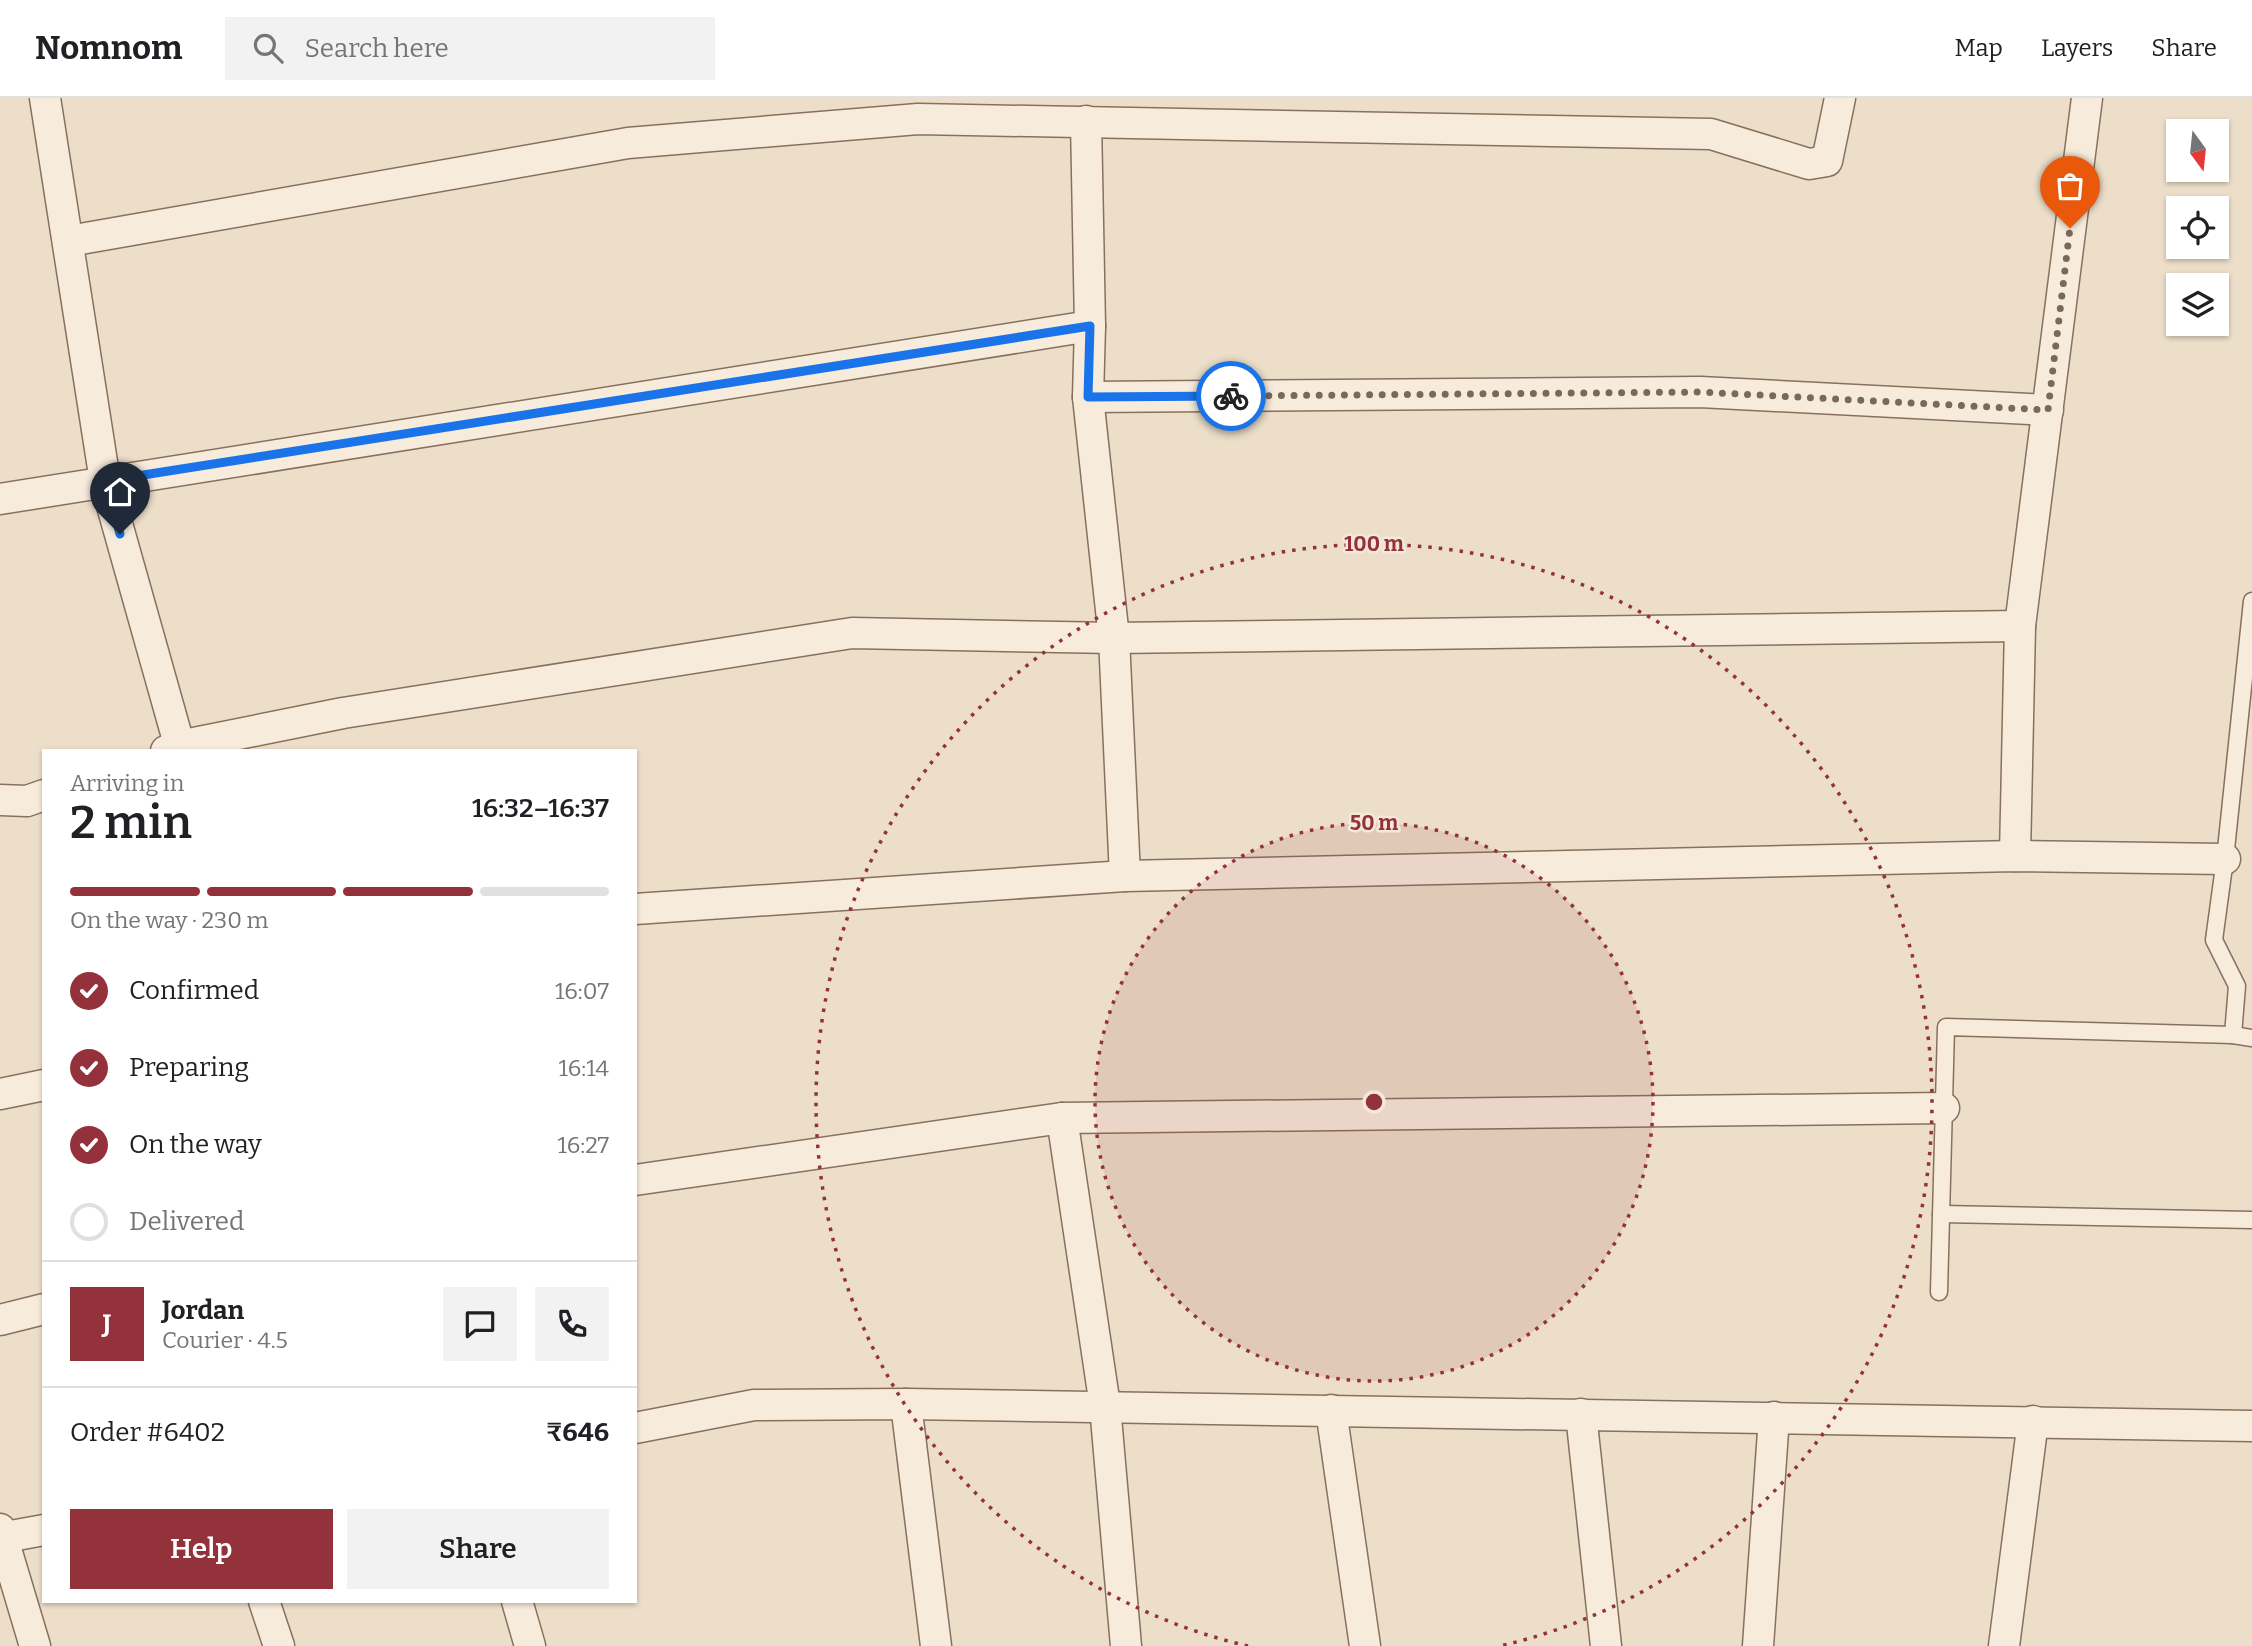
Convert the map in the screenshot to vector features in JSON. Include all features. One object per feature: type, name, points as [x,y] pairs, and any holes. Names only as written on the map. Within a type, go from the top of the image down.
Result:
[{"type":"street","points":[[45,98],[105,481],[175,749],[343,713],[852,633],[1114,638],[2020,626]]},
{"type":"street","points":[[69,241],[628,143],[918,119],[990,109],[1086,121],[1237,111],[1711,134],[1809,163],[1827,161],[1840,98]]},
{"type":"street","points":[[2015,856],[2020,626],[2087,98]]},
{"type":"street","points":[[1086,121],[1090,326],[1088,397],[1114,638],[1125,876]]},
{"type":"street","points":[[0,499],[1090,326]]},
{"type":"street","points":[[1088,397],[1700,392],[2048,410]]},
{"type":"street","points":[[0,800],[27,801],[42,796]]},
{"type":"street","points":[[637,909],[1125,876],[2015,856],[2225,859]]},
{"type":"street","points":[[0,1094],[42,1085]]},
{"type":"street","points":[[637,1180],[1062,1118],[1944,1108]]},
{"type":"street","points":[[1062,1118],[1105,1406],[1126,1646]]},
{"type":"street","points":[[0,1320],[42,1310]]},
{"type":"street","points":[[906,1404],[936,1646]]},
{"type":"street","points":[[637,1428],[754,1405],[906,1404],[2252,1426]]},
{"type":"street","points":[[1331,1410],[1365,1646]]},
{"type":"street","points":[[1581,1414],[1606,1646]]},
{"type":"street","points":[[1758,1646],[1774,1417]]},
{"type":"street","points":[[2004,1646],[2032,1422]]},
{"type":"street","points":[[35,1646],[1,1535],[42,1530]]},
{"type":"street","points":[[265,1603],[279,1646]]},
{"type":"street","points":[[518,1603],[530,1646]]},
{"type":"lane","points":[[2233,1035],[2236,986],[2214,940],[2252,601]]},
{"type":"lane","points":[[1939,1292],[1946,1027],[2233,1035],[2252,1038]]},
{"type":"lane","points":[[1941,1214],[2252,1220]]},
{"type":"way so far","points":[[1231,396],[1700,392],[2048,410],[2070,228]]},
{"type":"route","points":[[120,534],[105,481],[1090,326],[1088,397],[1231,396]]}]
